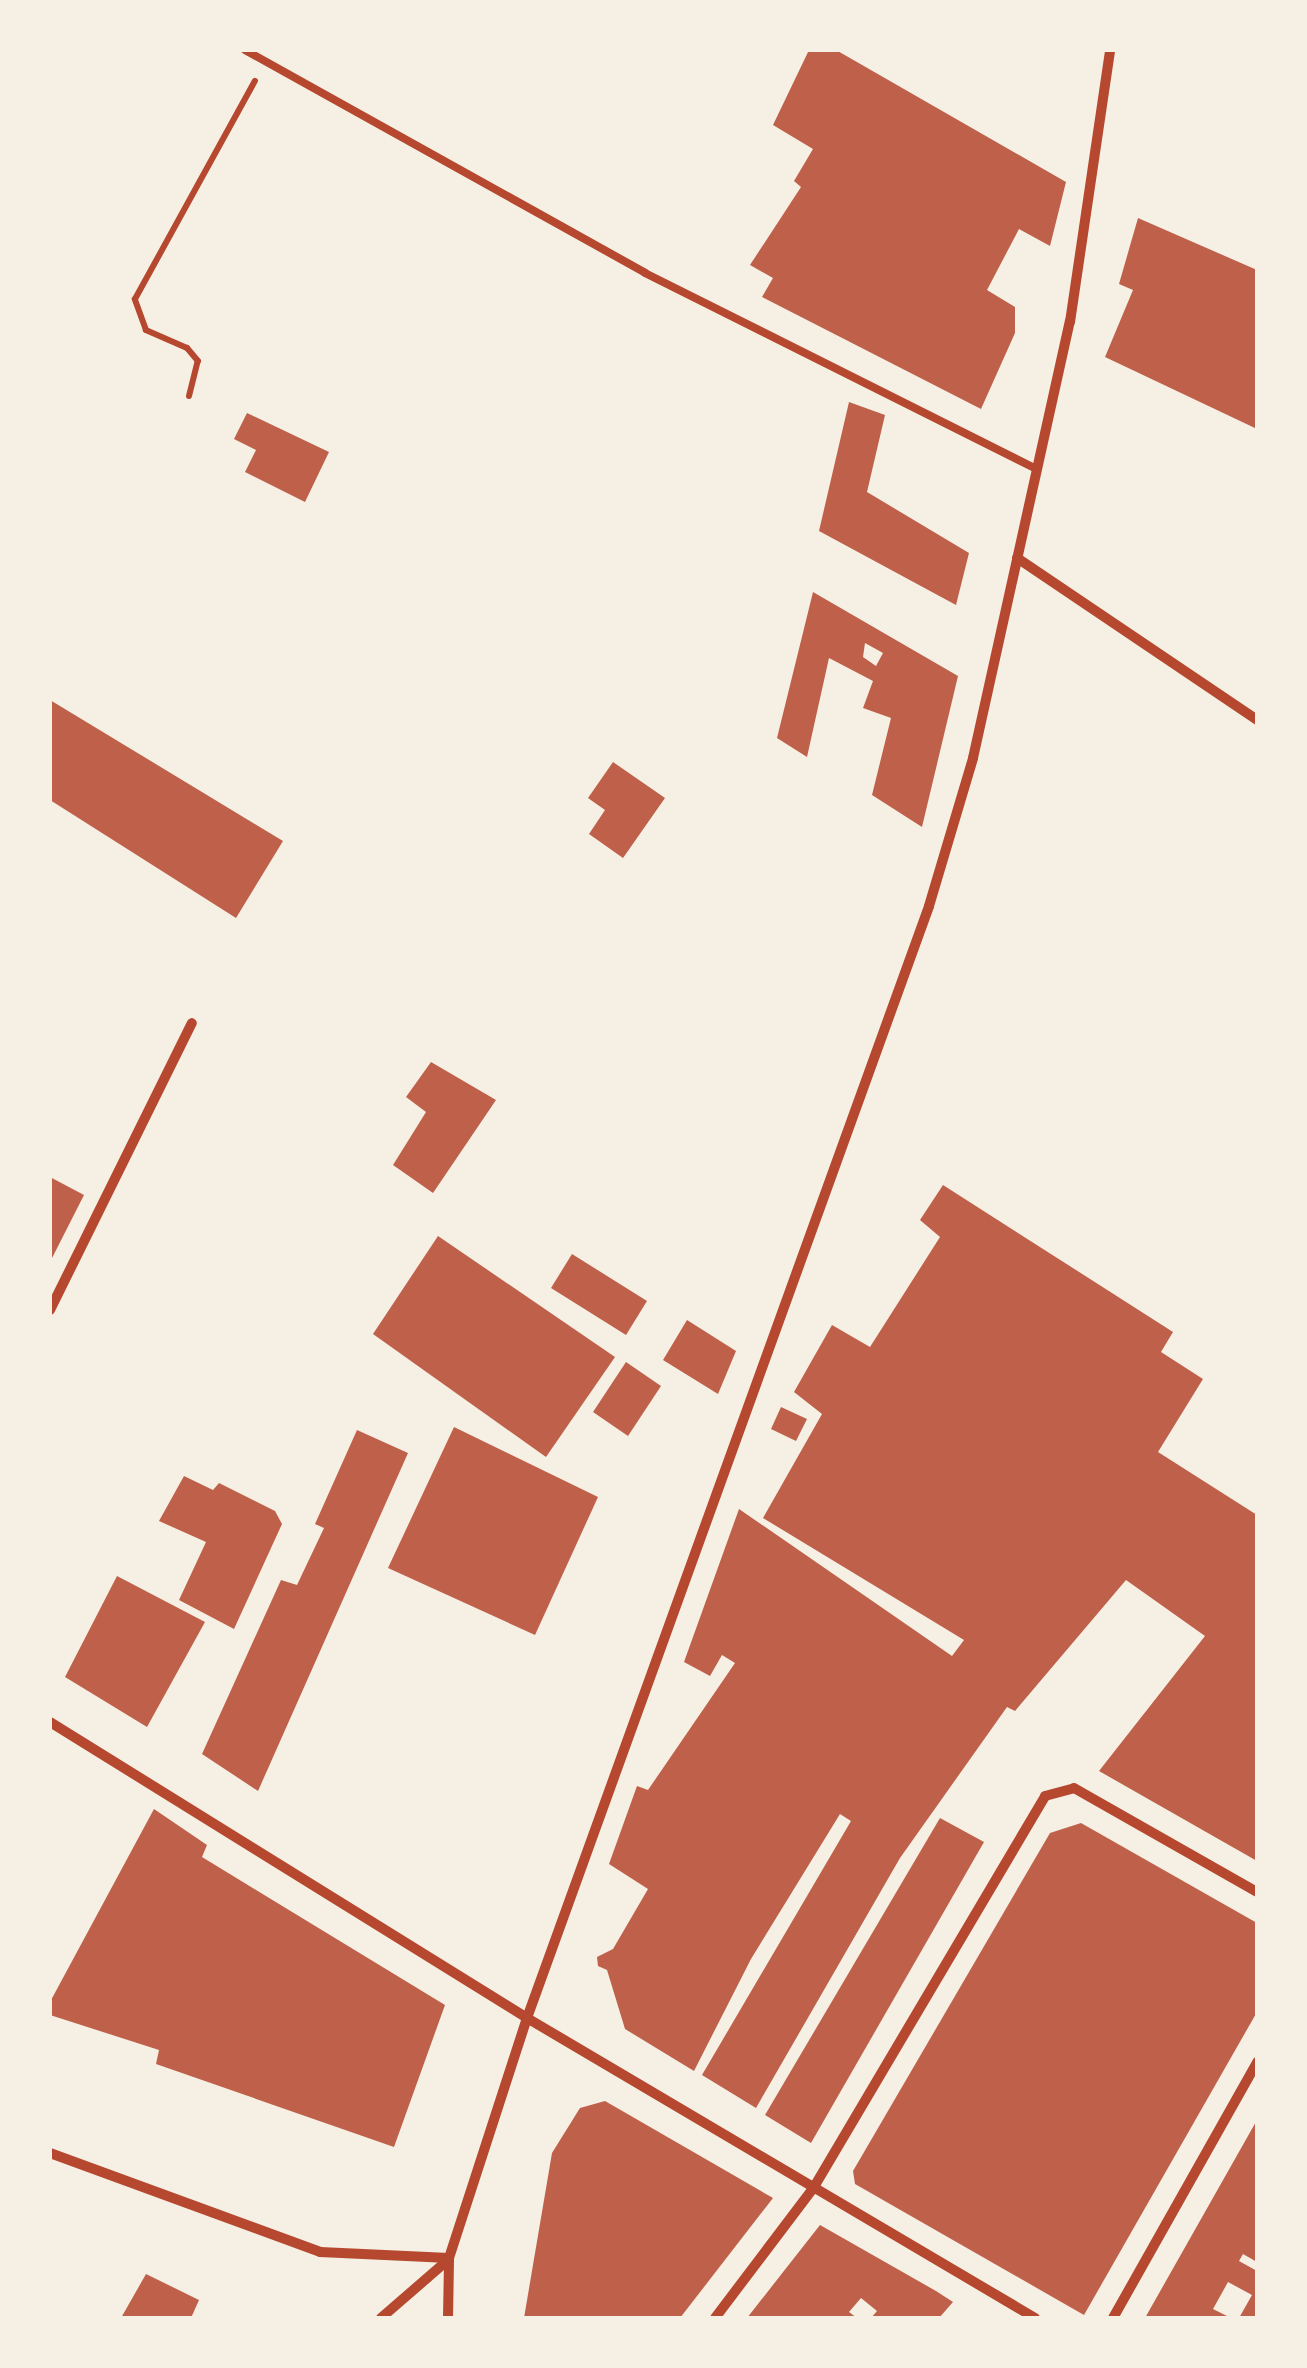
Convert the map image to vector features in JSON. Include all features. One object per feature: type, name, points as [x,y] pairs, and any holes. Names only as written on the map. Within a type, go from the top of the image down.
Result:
[{"type":"street","points":[[448,2318],[449,2258],[527,2018],[929,906],[972,758],[1034,468],[1070,322],[1110,50]]},
{"type":"street","points":[[1017,558],[1257,720]]},
{"type":"street","points":[[50,1310],[192,1022]]},
{"type":"street","points":[[50,1722],[527,2018],[1035,2318]]},
{"type":"street","points":[[715,2318],[814,2187],[1044,1796],[1074,1788],[1257,1892]]},
{"type":"street","points":[[1113,2318],[1257,2062]]},
{"type":"street","points":[[50,2154],[320,2252],[449,2258]]},
{"type":"street","points":[[381,2318],[449,2258]]},
{"type":"lane","points":[[245,50],[645,272],[1034,468]]},
{"type":"path","points":[[188,396],[198,361],[187,348],[146,330],[135,299],[265,62]]},
{"type":"building","points":[[809,50],[836,50],[1066,182],[1050,246],[1019,229],[987,290],[1015,307],[1015,333],[981,409],[762,297],[773,278],[750,265],[801,187],[794,181],[813,149],[773,125]]},
{"type":"building","points":[[1138,218],[1257,270],[1257,429],[1105,357],[1133,290],[1119,284]]},
{"type":"building","points":[[849,402],[885,415],[867,492],[969,553],[956,605],[819,531]]},
{"type":"building","points":[[247,413],[329,452],[305,502],[245,472],[256,450],[234,439]]},
{"type":"building","points":[[813,592],[958,676],[922,827],[872,795],[891,718],[863,708],[873,681],[829,658],[807,757],[777,738]],"holes":[[[865,643],[883,653],[876,666],[863,657]]]},
{"type":"building","points":[[50,700],[283,841],[236,918],[50,800]]},
{"type":"building","points":[[613,762],[665,798],[623,858],[589,834],[605,810],[588,798]]},
{"type":"building","points":[[431,1062],[496,1100],[433,1193],[393,1165],[426,1112],[406,1097]]},
{"type":"building","points":[[50,1177],[84,1195],[50,1262]]},
{"type":"building","points":[[943,1185],[1173,1332],[1161,1352],[1203,1379],[1158,1452],[1257,1515],[1257,1861],[1099,1771],[1205,1636],[1126,1580],[1015,1711],[1007,1707],[900,1858],[756,2108],[702,2075],[851,1821],[840,1814],[751,1959],[694,2071],[625,2029],[607,1970],[598,1966],[597,1957],[613,1949],[648,1889],[609,1864],[637,1786],[648,1790],[735,1663],[722,1655],[710,1676],[684,1662],[739,1509],[952,1656],[964,1640],[763,1518],[822,1414],[794,1392],[832,1325],[870,1347],[940,1237],[920,1220]]},
{"type":"building","points":[[438,1236],[615,1357],[546,1457],[373,1334]]},
{"type":"building","points":[[572,1254],[647,1301],[626,1335],[551,1288]]},
{"type":"building","points":[[687,1320],[736,1351],[718,1394],[663,1360]]},
{"type":"building","points":[[626,1362],[661,1386],[628,1436],[593,1412]]},
{"type":"building","points":[[781,1407],[807,1419],[796,1441],[771,1429]]},
{"type":"building","points":[[454,1427],[598,1497],[535,1635],[388,1568]]},
{"type":"building","points":[[357,1430],[408,1453],[258,1791],[202,1754],[281,1580],[297,1585],[324,1528],[315,1524]]},
{"type":"building","points":[[184,1476],[213,1490],[219,1483],[275,1511],[282,1524],[234,1629],[179,1600],[206,1542],[159,1521]]},
{"type":"building","points":[[117,1576],[205,1622],[147,1727],[65,1677]]},
{"type":"building","points":[[154,1809],[207,1845],[202,1857],[445,2005],[394,2147],[156,2064],[159,2050],[50,2015],[50,2002]]},
{"type":"building","points":[[940,1818],[984,1842],[811,2143],[765,2115]]},
{"type":"building","points":[[1081,1823],[1257,1923],[1257,2012],[1084,2315],[855,2184],[853,2171],[1050,1833]]},
{"type":"building","points":[[605,2101],[773,2198],[680,2318],[524,2318],[552,2153],[580,2108]]},
{"type":"building","points":[[1257,2120],[1257,2262],[1243,2254],[1239,2261],[1257,2271],[1257,2318],[1239,2318],[1252,2295],[1228,2282],[1213,2309],[1231,2318],[1145,2318]]},
{"type":"building","points":[[820,2225],[953,2302],[939,2318],[871,2318],[877,2311],[861,2298],[849,2312],[857,2318],[747,2318]]},
{"type":"building","points":[[146,2274],[199,2300],[191,2318],[121,2318]]}]
